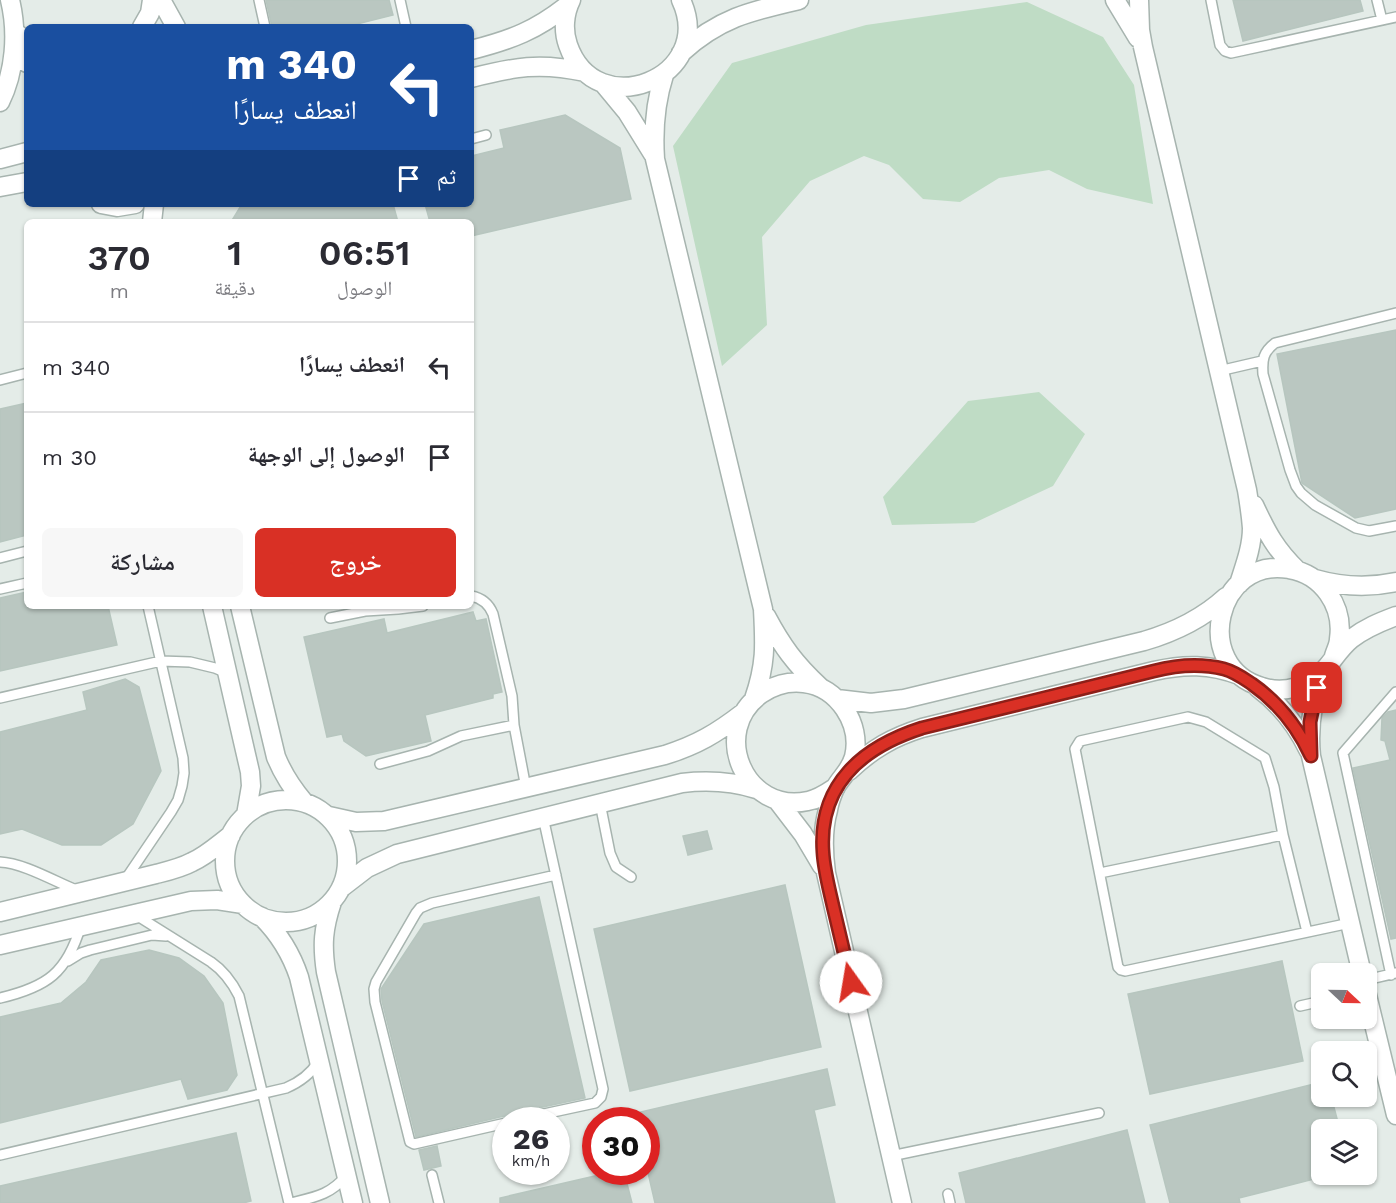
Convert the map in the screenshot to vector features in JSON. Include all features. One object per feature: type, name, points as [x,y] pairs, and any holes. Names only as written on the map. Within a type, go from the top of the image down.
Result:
[{"type":"street","points":[[144,24],[150,13],[152,0]]},
{"type":"street","points":[[161,0],[174,24]]},
{"type":"street","points":[[570,2],[565,28],[571,52],[577,62],[585,72],[603,83],[619,87],[635,87],[650,83],[664,75],[681,53],[686,39],[687,23],[685,8],[681,0]]},
{"type":"street","points":[[681,53],[707,32],[737,16],[799,0]]},
{"type":"street","points":[[1114,0],[1143,47]]},
{"type":"street","points":[[1139,0],[1143,47],[1247,490],[1252,527],[1248,557],[1220,615],[1220,641],[1230,665],[1279,707],[1302,738],[1311,756]]},
{"type":"street","points":[[474,49],[500,43],[544,23],[570,2]]},
{"type":"street","points":[[12,7],[24,32]]},
{"type":"street","points":[[12,7],[24,52]]},
{"type":"street","points":[[0,102],[12,69],[12,7]]},
{"type":"street","points":[[474,77],[523,66],[554,66],[585,72]]},
{"type":"street","points":[[664,75],[655,116],[655,159],[763,609],[764,665],[760,682],[737,727],[735,744],[738,760],[745,776],[756,789],[777,800],[793,803],[809,801],[823,796],[836,787],[848,772],[874,749],[906,733],[1171,667],[1189,665],[1223,669],[1261,687],[1274,690],[1300,686],[1323,672]]},
{"type":"street","points":[[603,83],[632,119],[655,159]]},
{"type":"street","points":[[0,159],[24,153]]},
{"type":"street","points":[[0,187],[24,183]]},
{"type":"street","points":[[97,207],[107,219]]},
{"type":"street","points":[[1247,490],[1276,547],[1283,556],[1327,591],[1336,605],[1340,622],[1339,640],[1334,656]]},
{"type":"street","points":[[329,816],[356,822],[384,821],[665,755],[707,738],[769,689],[787,683],[805,683],[830,694],[871,703],[904,699],[1144,641],[1182,628],[1200,617],[1249,576],[1273,568],[1286,568],[1336,585],[1359,587],[1396,582]]},
{"type":"street","points":[[213,609],[250,772],[251,786],[246,815]]},
{"type":"street","points":[[241,609],[270,740],[283,773],[304,802]]},
{"type":"street","points":[[763,609],[794,661],[847,712],[853,726],[855,742],[854,758],[848,772]]},
{"type":"street","points":[[1359,963],[1311,756],[1309,739],[1312,705],[1323,672],[1342,647],[1362,631],[1396,616]]},
{"type":"street","points":[[380,1203],[324,955],[323,936],[326,919],[337,895],[347,870],[347,850],[340,832],[329,816],[304,802],[274,801],[259,806],[246,815],[231,835],[227,849],[225,864],[234,892],[243,904],[262,917],[277,922],[292,922],[307,919],[320,912],[337,895],[368,868],[397,854],[682,783],[727,782],[756,789]]},
{"type":"street","points":[[836,787],[828,807],[824,829],[823,851],[826,873],[902,1203]]},
{"type":"street","points":[[777,800],[803,834],[826,873]]},
{"type":"street","points":[[0,912],[156,874],[192,862],[231,835]]},
{"type":"street","points":[[0,945],[178,903],[204,899],[243,904]]},
{"type":"street","points":[[262,917],[275,930],[294,961],[353,1203]]},
{"type":"street","points":[[1377,1025],[1390,1065],[1396,1115]]},
{"type":"lane","points":[[259,0],[264,24]]},
{"type":"lane","points":[[400,0],[405,24]]},
{"type":"lane","points":[[1211,0],[1220,45],[1225,51],[1231,53],[1396,17]]},
{"type":"lane","points":[[1377,0],[1382,21]]},
{"type":"lane","points":[[474,138],[486,135]]},
{"type":"lane","points":[[1396,313],[1275,344],[1264,354],[1262,361],[1263,374],[1292,478],[1302,494],[1315,505],[1356,528],[1370,531],[1396,526]]},
{"type":"lane","points":[[1219,371],[1262,361]]},
{"type":"lane","points":[[0,380],[24,374]]},
{"type":"lane","points":[[0,558],[24,552]]},
{"type":"lane","points":[[0,589],[24,584]]},
{"type":"lane","points":[[474,597],[482,599],[493,614],[512,696],[514,725],[526,788]]},
{"type":"lane","points":[[124,882],[178,800],[184,772],[183,758],[149,609]]},
{"type":"lane","points":[[330,618],[365,611],[398,609]]},
{"type":"lane","points":[[0,698],[161,661],[190,662],[227,673]]},
{"type":"lane","points":[[1377,978],[1393,974],[1343,753],[1396,692]]},
{"type":"lane","points":[[1307,932],[1283,835],[1274,787],[1265,758],[1206,722],[1188,717],[1080,741],[1077,744],[1074,749],[1118,967],[1121,970],[1125,971],[1307,932],[1350,922]]},
{"type":"lane","points":[[380,764],[428,751],[461,736],[514,725]]},
{"type":"lane","points":[[600,803],[610,853],[616,867],[631,877]]},
{"type":"lane","points":[[543,817],[603,1089],[601,1097],[595,1103],[570,1108]]},
{"type":"lane","points":[[1100,873],[1283,835]]},
{"type":"lane","points":[[0,862],[23,867],[80,892]]},
{"type":"lane","points":[[492,1126],[414,1144],[410,1142],[375,1002],[374,988],[416,913],[426,905],[555,875]]},
{"type":"lane","points":[[134,913],[220,968],[234,986],[239,996],[290,1203],[324,1195],[340,1184],[346,1176]]},
{"type":"lane","points":[[0,998],[23,993],[55,974],[64,964],[77,941],[81,925]]},
{"type":"lane","points":[[64,964],[81,952],[145,936],[159,935],[172,938]]},
{"type":"lane","points":[[1300,1006],[1311,1004]]},
{"type":"lane","points":[[0,1155],[286,1088],[306,1078],[319,1060]]},
{"type":"lane","points":[[891,1156],[1099,1113]]},
{"type":"lane","points":[[432,1175],[439,1203]]},
{"type":"green space","points":[[1027,2],[1103,37],[1134,85],[1153,204],[1087,189],[1049,170],[999,178],[960,202],[923,199],[889,165],[864,156],[810,181],[762,237],[767,325],[722,366],[673,146],[732,63],[866,25]]},
{"type":"green space","points":[[1039,392],[1085,434],[1053,486],[974,523],[892,525],[883,497],[968,401]]},
{"type":"building","points":[[266,0],[389,0],[393,15],[357,24],[271,24]]},
{"type":"building","points":[[1233,0],[1360,0],[1363,11],[1243,41]]},
{"type":"building","points":[[565,115],[620,148],[631,199],[474,235],[474,219],[429,219],[426,207],[474,207],[474,155],[504,148],[500,130]]},
{"type":"building","points":[[240,207],[394,207],[397,219],[233,219]]},
{"type":"building","points":[[1396,330],[1396,509],[1355,518],[1302,483],[1277,354]]},
{"type":"building","points":[[24,404],[24,536],[0,542],[0,409]]},
{"type":"building","points":[[24,593],[24,609],[109,609],[117,645],[0,671],[0,598]]},
{"type":"building","points":[[473,612],[476,621],[486,619],[502,692],[493,694],[493,698],[425,715],[431,741],[366,756],[344,741],[342,734],[327,737],[304,637],[384,619],[387,633]]},
{"type":"building","points":[[125,679],[139,687],[161,771],[133,824],[101,845],[62,845],[22,829],[0,834],[0,732],[87,710],[83,692]]},
{"type":"building","points":[[1396,710],[1396,938],[1391,939],[1353,768],[1390,760],[1385,741],[1381,740],[1382,718],[1388,712]]},
{"type":"building","points":[[707,831],[712,849],[688,855],[683,836]]},
{"type":"building","points":[[785,885],[821,1047],[630,1091],[594,929]]},
{"type":"building","points":[[539,897],[585,1098],[543,1107],[492,1107],[492,1119],[416,1137],[381,989],[424,924]]},
{"type":"building","points":[[149,950],[179,958],[204,976],[223,1003],[237,1075],[227,1090],[188,1099],[181,1079],[0,1123],[0,1017],[61,1003],[86,982],[101,960]]},
{"type":"building","points":[[1282,961],[1303,1061],[1150,1094],[1128,994]]},
{"type":"building","points":[[827,1069],[835,1105],[814,1110],[835,1203],[655,1203],[651,1185],[660,1185],[660,1107]]},
{"type":"building","points":[[1311,1085],[1311,1107],[1334,1107],[1337,1119],[1311,1119],[1311,1180],[1239,1198],[1240,1203],[1170,1203],[1150,1125]]},
{"type":"building","points":[[1127,1130],[1145,1203],[966,1203],[959,1173]]},
{"type":"building","points":[[236,1133],[251,1201],[243,1203],[0,1203],[0,1186]]},
{"type":"building","points":[[437,1146],[441,1166],[424,1170],[419,1150]]},
{"type":"building","points":[[582,1179],[582,1185],[627,1185],[632,1203],[500,1203],[500,1198],[556,1185],[570,1185],[570,1182]]},
{"type":"route","points":[[851,982],[826,873],[823,851],[824,829],[828,807],[836,787],[848,772],[874,749],[890,740],[922,728],[1154,671],[1189,665],[1223,669],[1239,675],[1265,693],[1292,722],[1311,756],[1310,722],[1317,688]]}]
